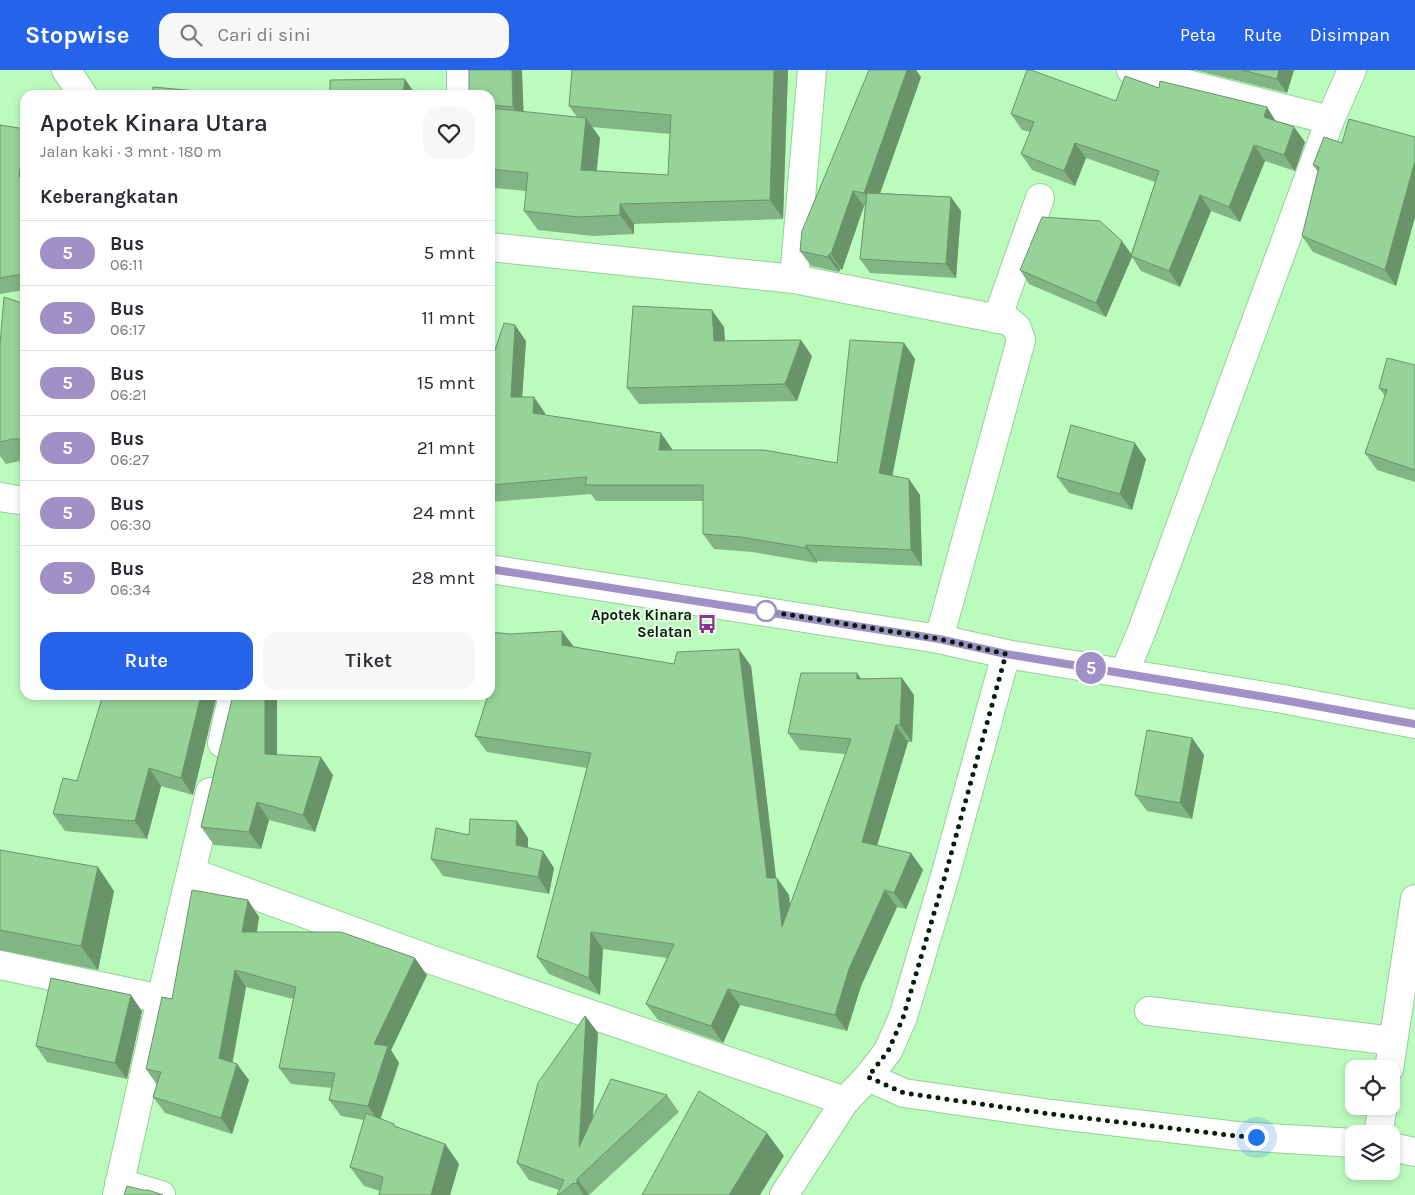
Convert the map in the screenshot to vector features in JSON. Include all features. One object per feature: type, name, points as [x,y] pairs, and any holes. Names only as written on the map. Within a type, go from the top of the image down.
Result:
[{"type":"street","points":[[66,70],[80,90]]},
{"type":"street","points":[[461,70],[461,90]]},
{"type":"street","points":[[794,279],[812,70]]},
{"type":"street","points":[[1131,70],[1330,120]]},
{"type":"street","points":[[1124,673],[1141,633],[1330,120],[1352,70]]},
{"type":"street","points":[[997,319],[1040,198]]},
{"type":"street","points":[[495,248],[794,279],[1009,321],[1017,328],[1021,340],[939,639]]},
{"type":"street","points":[[0,497],[20,500]]},
{"type":"street","points":[[495,570],[939,639],[1006,654],[1274,698],[1415,724]]},
{"type":"street","points":[[784,1195],[845,1101],[868,1077],[888,1051],[903,1018],[945,876],[1006,654]]},
{"type":"street","points":[[161,1195],[118,1189],[232,700]]},
{"type":"street","points":[[192,872],[435,961],[845,1101]]},
{"type":"street","points":[[1390,1060],[1415,899]]},
{"type":"street","points":[[0,965],[161,999]]},
{"type":"street","points":[[1149,1011],[1393,1041]]},
{"type":"street","points":[[868,1077],[904,1093],[1051,1114],[1237,1136],[1345,1142]]},
{"type":"street","points":[[1400,1149],[1415,1152]]},
{"type":"building","points":[[469,70],[512,70],[513,107],[495,105],[495,90],[469,90]]},
{"type":"building","points":[[572,70],[774,70],[770,200],[620,204],[620,215],[579,217],[524,211],[528,173],[495,170],[495,109],[586,118],[581,170],[668,175],[671,115],[569,106]]},
{"type":"building","points":[[869,70],[907,70],[864,193],[853,191],[831,254],[828,257],[800,251],[802,231]]},
{"type":"building","points":[[1027,70],[1116,101],[1125,76],[1159,88],[1160,81],[1267,107],[1264,117],[1294,127],[1284,155],[1254,145],[1229,207],[1200,195],[1169,271],[1131,256],[1159,171],[1075,143],[1064,171],[1021,154],[1034,122],[1011,114]]},
{"type":"building","points":[[1242,70],[1279,70],[1277,79]]},
{"type":"building","points":[[405,79],[404,90],[330,90],[330,80]]},
{"type":"building","points":[[153,87],[186,90],[153,90]]},
{"type":"building","points":[[1349,119],[1415,137],[1415,161],[1385,270],[1302,236],[1319,167],[1313,165],[1324,137],[1342,143]]},
{"type":"building","points":[[0,125],[20,128],[20,275],[0,278]]},
{"type":"building","points":[[867,193],[951,197],[946,264],[860,259]]},
{"type":"building","points":[[1042,217],[1100,221],[1122,241],[1096,303],[1020,270]]},
{"type":"building","points":[[4,297],[20,302],[20,439],[0,442],[0,344]]},
{"type":"building","points":[[633,306],[712,310],[714,341],[801,340],[785,384],[627,388]]},
{"type":"building","points":[[504,323],[515,325],[511,397],[534,397],[533,413],[661,433],[659,450],[764,450],[837,463],[850,340],[904,343],[879,473],[909,479],[911,550],[806,545],[806,548],[741,537],[703,534],[703,485],[585,485],[587,477],[495,485],[495,350]]},
{"type":"building","points":[[1387,358],[1415,365],[1415,470],[1365,453],[1387,390],[1379,388]]},
{"type":"building","points":[[1071,425],[1135,443],[1120,494],[1057,477]]},
{"type":"building","points":[[562,631],[562,645],[674,664],[677,652],[739,649],[767,878],[777,878],[782,927],[851,739],[788,733],[801,673],[857,673],[857,679],[902,678],[900,725],[896,725],[862,842],[911,853],[894,893],[885,890],[849,969],[835,1015],[728,989],[711,1026],[646,1004],[674,944],[591,932],[589,978],[537,957],[591,753],[475,736],[486,700],[495,700],[495,632],[510,634]]},
{"type":"building","points":[[101,700],[200,700],[181,778],[149,768],[135,821],[53,814],[63,778],[77,781]]},
{"type":"building","points":[[232,700],[265,700],[265,754],[321,757],[303,815],[257,802],[249,832],[201,827]]},
{"type":"building","points":[[1147,730],[1192,738],[1180,803],[1135,795]]},
{"type":"building","points":[[470,819],[517,821],[516,845],[543,851],[538,877],[431,859],[436,828],[469,835]]},
{"type":"building","points":[[0,850],[98,867],[81,946],[0,930]]},
{"type":"building","points":[[192,890],[248,900],[242,932],[341,932],[415,958],[374,1044],[388,1046],[368,1106],[329,1100],[335,1073],[279,1068],[296,987],[235,970],[219,1058],[237,1064],[221,1118],[153,1097],[161,1072],[146,1069],[162,997],[172,999]]},
{"type":"building","points":[[51,978],[131,995],[115,1063],[36,1046]]},
{"type":"building","points":[[585,1016],[579,1147],[611,1079],[667,1095],[577,1179],[577,1184],[573,1183],[557,1195],[564,1180],[517,1163],[538,1083]]},
{"type":"building","points":[[699,1091],[767,1133],[729,1195],[642,1195]]},
{"type":"building","points":[[366,1113],[394,1124],[394,1126],[445,1144],[431,1195],[379,1195],[383,1177],[350,1167]]},
{"type":"building","points":[[127,1186],[148,1190],[163,1195],[124,1195]]},
{"type":"bus line","name":"5","points":[[495,570],[939,639],[1006,654],[1415,724]]},
{"type":"place","name":"Apotek Kinara Selatan","points":[[707,624]]},
{"type":"route","points":[[766,611],[939,639],[1006,654],[945,876],[903,1018],[888,1051],[868,1077],[904,1093],[1051,1114],[1256,1137]]}]
